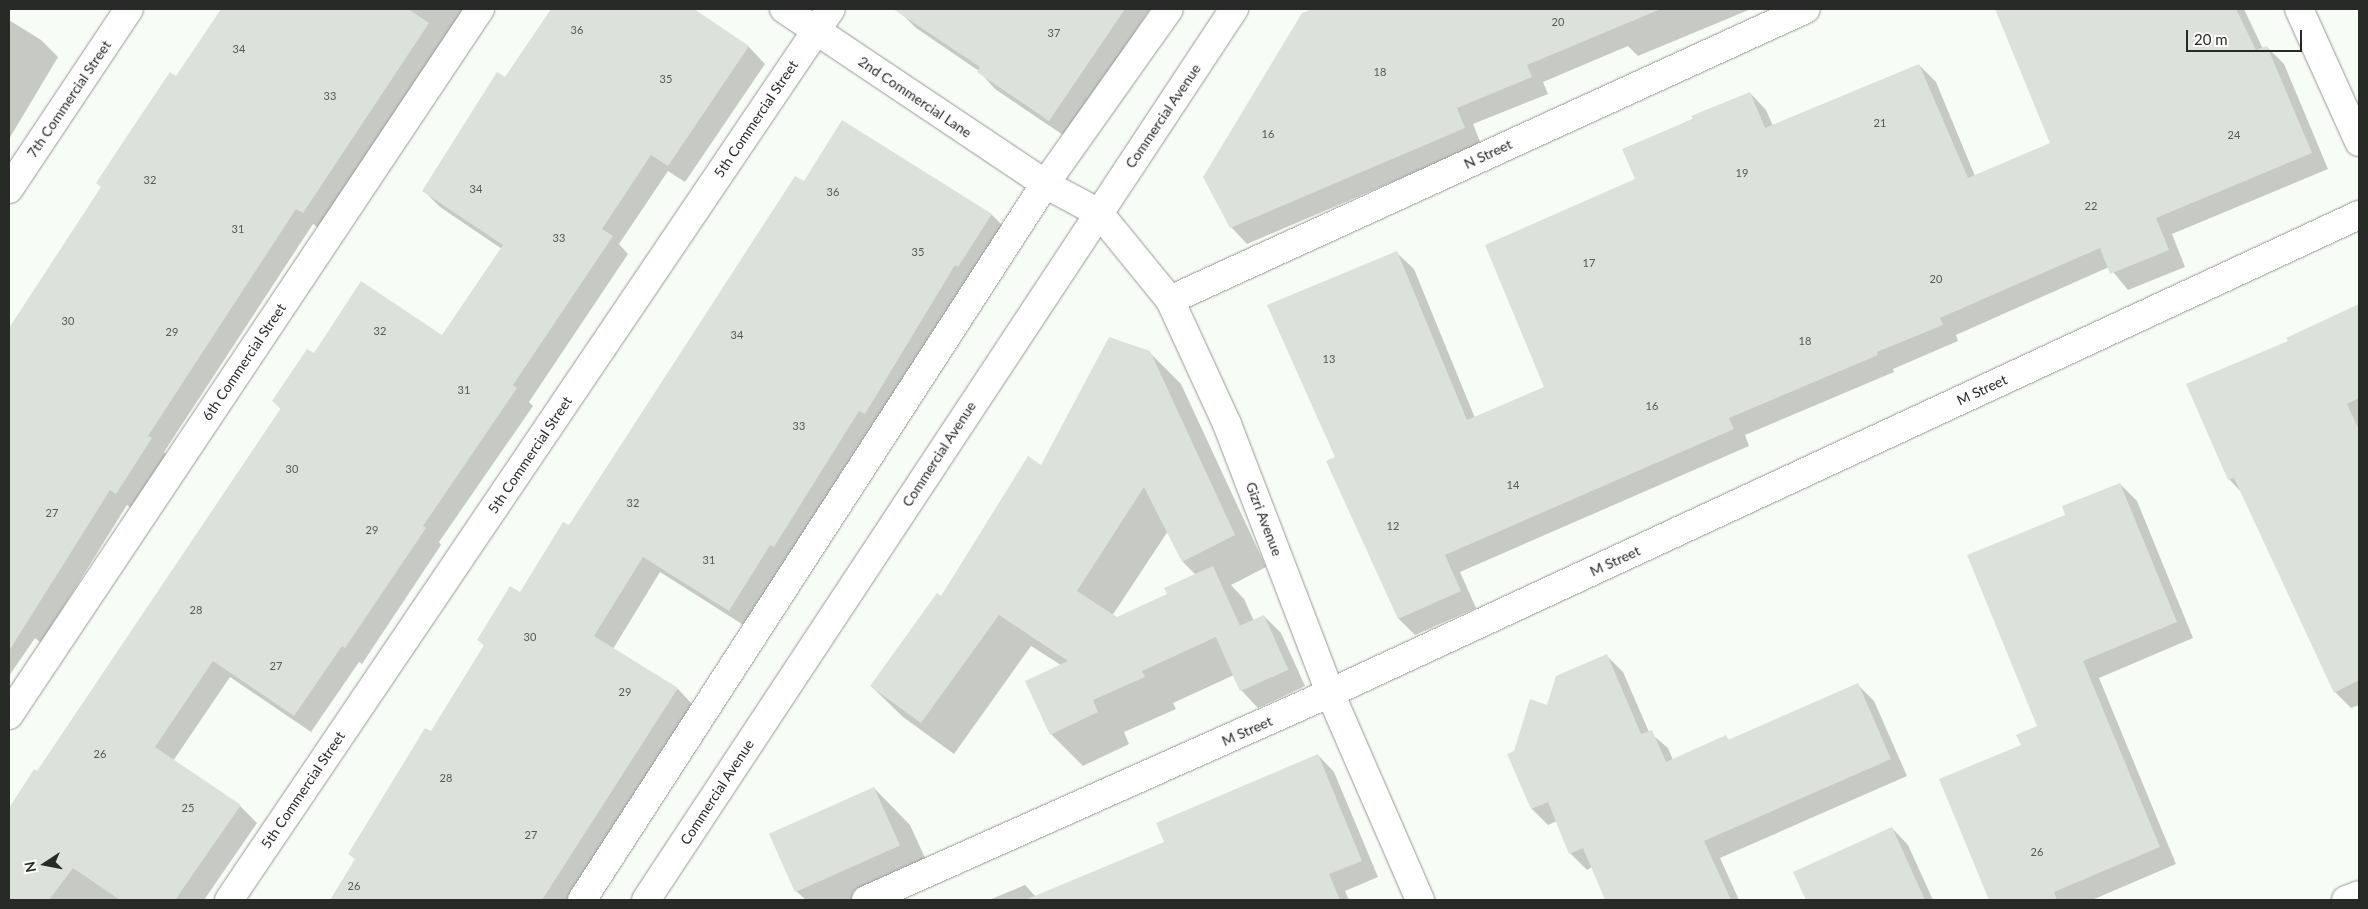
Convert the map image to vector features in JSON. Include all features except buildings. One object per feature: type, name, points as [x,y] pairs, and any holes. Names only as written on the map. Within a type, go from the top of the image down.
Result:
[{"type":"street","name":"7th Commercial Street","points":[[9,189],[129,9]]},
{"type":"street","name":"6th Commercial Street","points":[[9,715],[480,9]]},
{"type":"street","name":"2nd Commercial Lane","points":[[784,9],[824,20],[1045,184]]},
{"type":"street","points":[[582,900],[1045,184],[1169,9]]},
{"type":"street","name":"Commercial Avenue","points":[[646,900],[1234,9]]},
{"type":"street","name":"N Street","points":[[1170,300],[1806,9]]},
{"type":"street","points":[[2299,9],[2359,142]]},
{"type":"street","name":"5th Commercial Street","points":[[229,900],[824,20]]},
{"type":"street","name":"Gizri Avenue","points":[[1045,184],[1099,213],[1170,300],[1227,424],[1330,693],[1420,900]]},
{"type":"street","name":"M Street","points":[[866,900],[1330,693],[2359,215]]},
{"type":"street","points":[[2346,900],[2359,895]]}]
